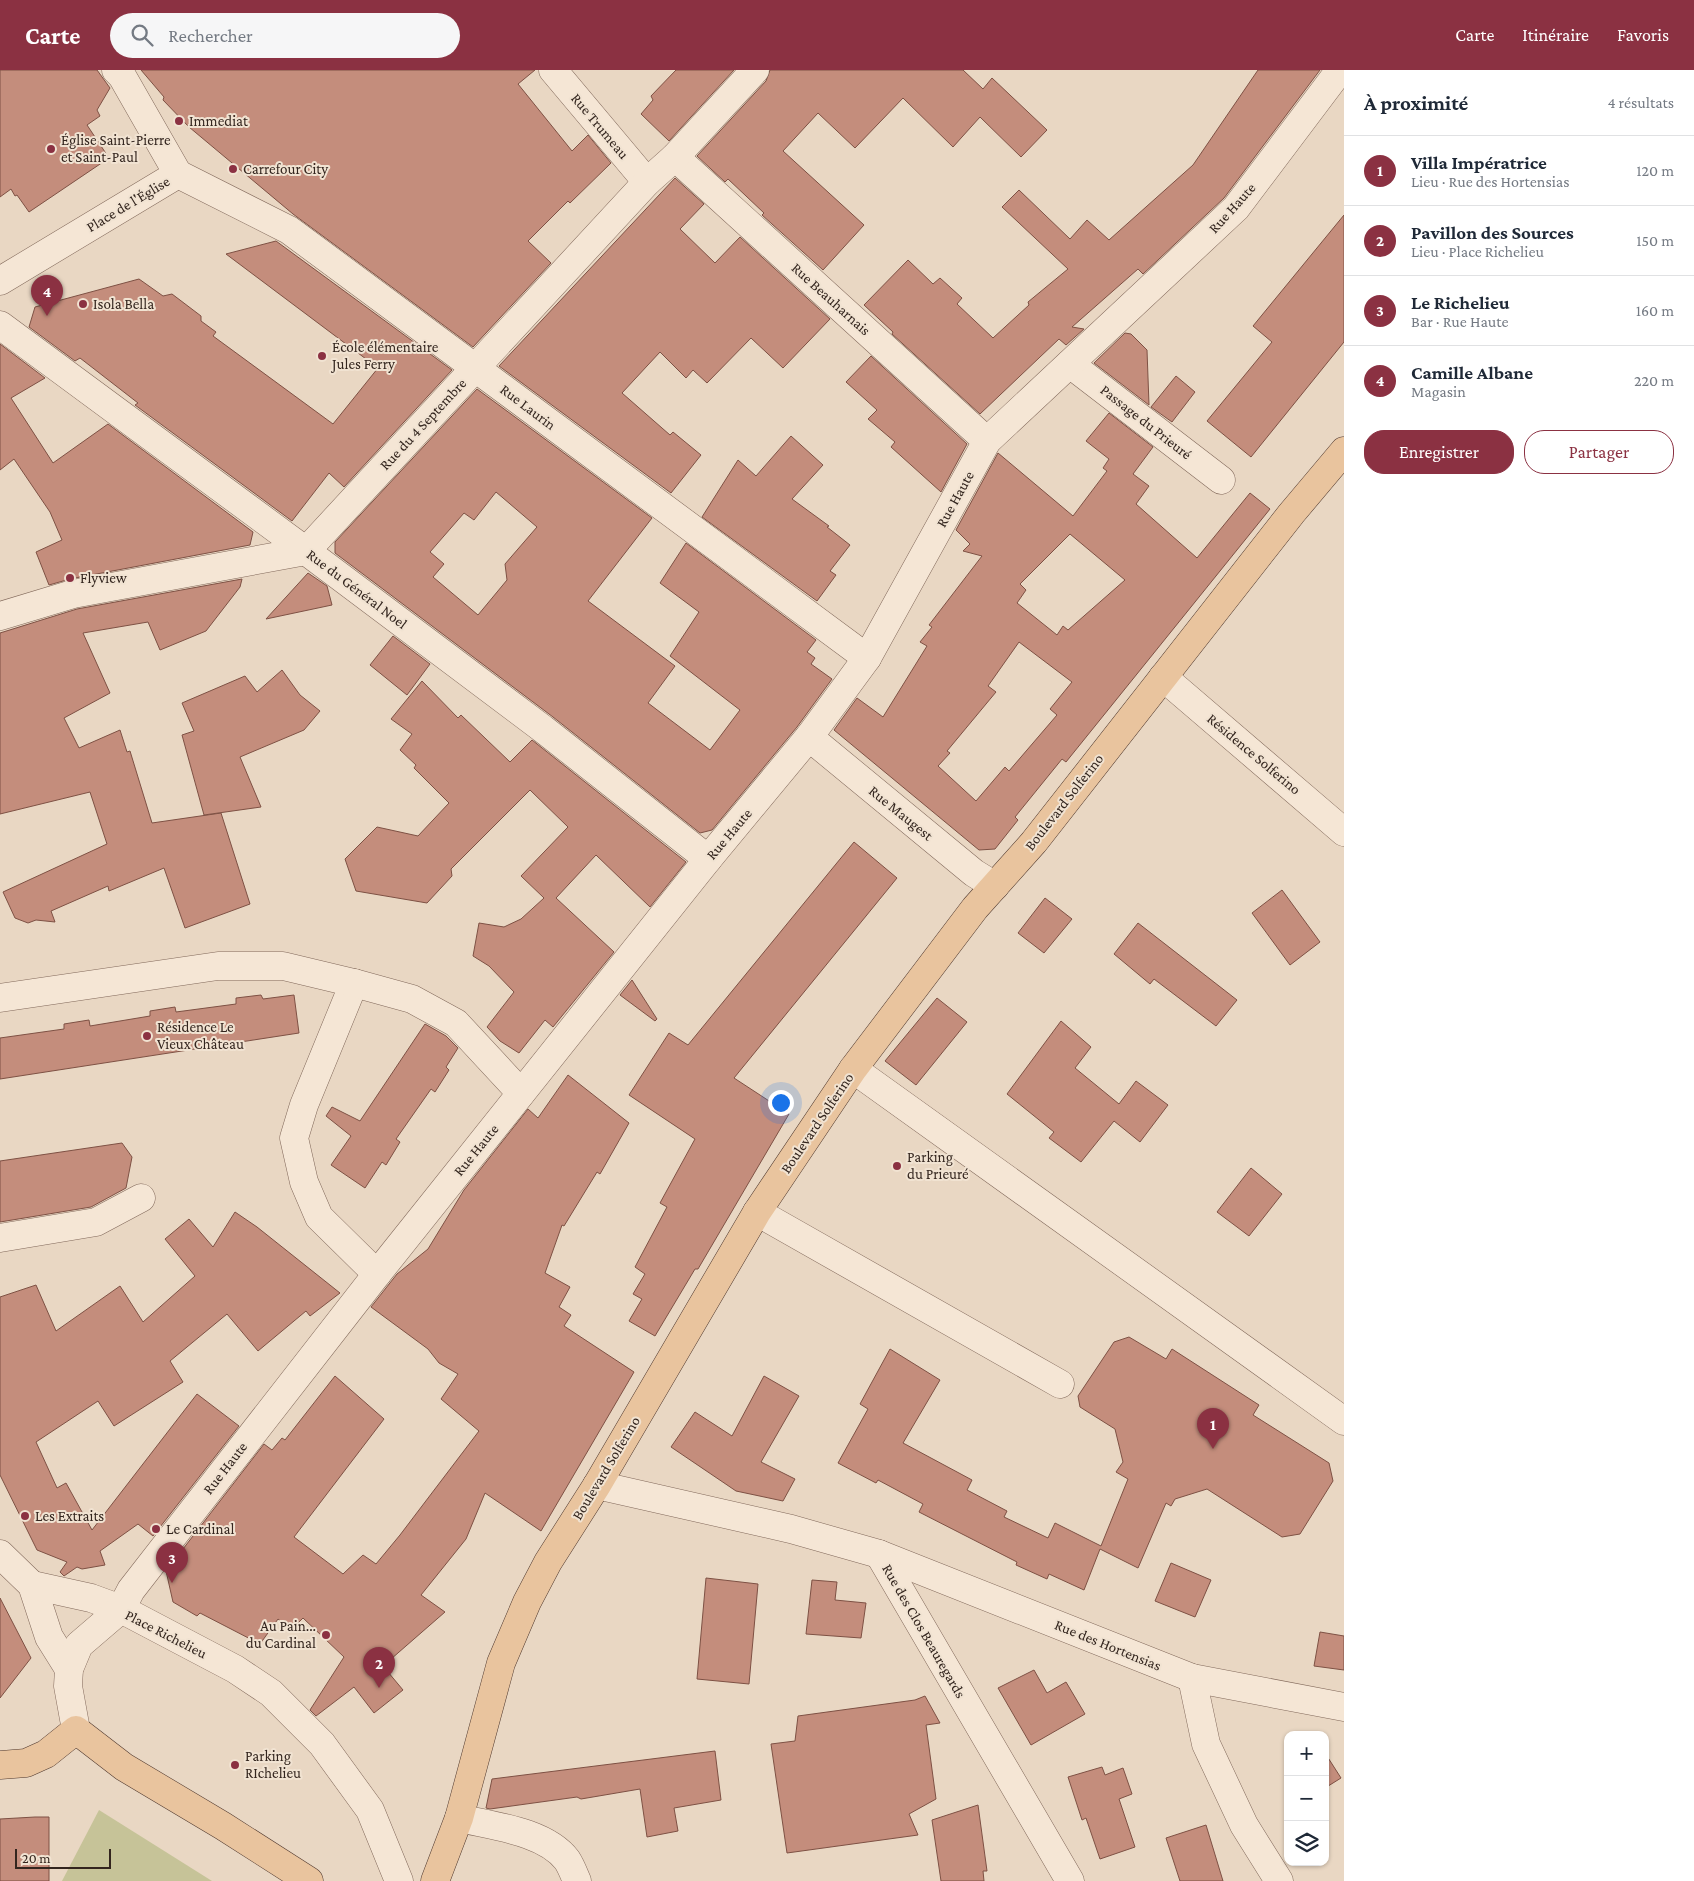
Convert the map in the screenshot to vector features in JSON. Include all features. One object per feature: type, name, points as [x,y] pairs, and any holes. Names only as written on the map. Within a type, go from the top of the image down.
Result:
[{"type":"main road","name":"Boulevard Solferino","points":[[435,1881],[459,1818],[501,1663],[527,1602],[548,1562],[597,1485],[757,1212],[853,1069],[975,908],[1034,842],[1291,514],[1342,456]]},
{"type":"main road","points":[[0,1765],[26,1763],[46,1754],[76,1730],[124,1767],[223,1826],[309,1881]]},
{"type":"street","name":"Rue Trumeau","points":[[553,70],[647,182]]},
{"type":"street","name":"Rue du 4 Septembre","points":[[306,551],[647,182],[675,157],[755,70]]},
{"type":"street","name":"Rue Haute","points":[[121,1610],[131,1590],[377,1274],[708,859],[809,737],[867,658],[987,441],[1236,208],[1340,70]]},
{"type":"street","name":"Place de l'Église","points":[[0,281],[178,174],[124,72]]},
{"type":"street","name":"Rue Beauharnais","points":[[675,157],[987,441]]},
{"type":"street","name":"Rue Laurin","points":[[178,174],[289,230],[867,658]]},
{"type":"street","name":"Rue du Général Noel","points":[[0,325],[543,729],[708,859]]},
{"type":"street","name":"Passage du Prieuré","points":[[1070,364],[1222,480]]},
{"type":"street","points":[[0,616],[74,594],[306,551]]},
{"type":"street","name":"Résidence Solferino","points":[[1163,678],[1344,832]]},
{"type":"street","name":"Rue Maugest","points":[[809,737],[974,873],[995,886]]},
{"type":"street","points":[[0,998],[218,966],[283,966],[412,999],[456,1023],[521,1093]]},
{"type":"street","points":[[354,983],[304,1105],[294,1138],[304,1182],[319,1217],[377,1274]]},
{"type":"street","points":[[853,1069],[1344,1421]]},
{"type":"street","points":[[0,1238],[96,1222],[141,1198]]},
{"type":"street","points":[[757,1212],[1060,1384]]},
{"type":"street","name":"Rue des Clos Beauregards","points":[[597,1485],[791,1529],[879,1554],[1070,1881]]},
{"type":"street","points":[[0,1554],[32,1585],[49,1637],[69,1669]]},
{"type":"street","name":"Rue des Hortensias","points":[[879,1554],[1192,1678],[1344,1708]]},
{"type":"street","points":[[32,1585],[91,1598],[121,1610]]},
{"type":"street","name":"Place Richelieu","points":[[76,1730],[68,1686],[69,1669],[80,1645],[121,1610],[235,1669],[271,1693],[322,1744],[370,1810],[399,1881]]},
{"type":"street","points":[[1192,1678],[1206,1744],[1244,1826],[1279,1881]]},
{"type":"street","points":[[459,1818],[528,1835],[552,1845],[567,1860],[577,1881]]},
{"type":"shaded area","points":[[99,1810],[212,1881],[62,1881]]},
{"type":"building","name":"Église Saint-Pierre et Saint-Paul","points":[[0,70],[97,70],[110,88],[97,110],[100,116],[87,125],[109,158],[29,212],[11,189],[0,197]]},
{"type":"building","points":[[141,70],[535,70],[518,84],[572,151],[588,135],[611,163],[570,203],[568,201],[528,241],[551,263],[473,347],[293,214],[189,127],[163,100],[164,97]]},
{"type":"building","points":[[676,70],[734,70],[669,141],[641,114],[653,100],[651,96]]},
{"type":"building","points":[[770,70],[963,70],[983,89],[992,78],[1047,130],[1021,157],[980,117],[953,147],[903,98],[855,148],[818,113],[783,151],[864,225],[823,270],[762,215],[764,213],[728,179],[725,182],[697,156],[766,81]]},
{"type":"building","points":[[1258,70],[1320,70],[1224,198],[1143,274],[1138,269],[1072,327],[1084,329],[1066,345],[1059,339],[980,414],[892,334],[893,332],[864,305],[908,260],[933,284],[940,278],[962,298],[957,304],[993,338],[1029,305],[1028,302],[1068,269],[1002,207],[1019,190],[1070,239],[1087,220],[1109,240],[1193,165]]},
{"type":"building","points":[[675,178],[704,204],[680,229],[715,263],[740,237],[830,319],[783,368],[751,338],[707,383],[693,370],[686,378],[660,352],[622,393],[670,435],[673,432],[701,455],[671,493],[499,366]]},
{"type":"building","points":[[1344,215],[1344,342],[1251,457],[1207,421],[1272,342],[1253,326]]},
{"type":"building","points":[[276,241],[452,370],[344,487],[329,473],[292,521],[135,405],[138,403],[80,358],[75,361],[29,327],[35,307],[139,279],[163,296],[172,294],[201,316],[201,321],[216,332],[213,336],[333,424],[378,368],[226,254]]},
{"type":"building","points":[[1125,333],[1131,334],[1147,350],[1149,405],[1094,363]]},
{"type":"building","points":[[0,344],[45,378],[11,398],[53,463],[108,424],[253,532],[250,545],[70,579],[49,585],[36,552],[62,540],[50,512],[14,459],[0,470]]},
{"type":"building","points":[[871,356],[967,444],[941,492],[891,447],[895,442],[868,419],[877,410],[846,382]]},
{"type":"building","points":[[1176,376],[1195,392],[1172,422],[1151,407]]},
{"type":"building","points":[[477,389],[652,518],[588,601],[675,666],[648,703],[710,750],[740,710],[670,656],[699,612],[660,583],[686,543],[816,640],[807,652],[815,658],[811,664],[832,679],[797,727],[712,830],[700,833],[553,717],[335,553],[335,542]],"holes":[[[496,492],[537,527],[505,564],[507,580],[478,615],[433,577],[444,564],[430,552],[464,513],[474,520]]]},
{"type":"building","points":[[1109,413],[1153,447],[1133,474],[1149,486],[1136,504],[1197,558],[1250,493],[1270,509],[1066,762],[1062,759],[1015,817],[1018,820],[995,849],[979,850],[834,730],[857,698],[883,717],[927,646],[920,642],[932,627],[929,625],[982,556],[963,551],[970,544],[956,530],[998,453],[1073,516],[1107,471],[1103,468],[1109,459],[1086,441]],"holes":[[[1070,534],[1125,580],[1068,630],[1063,626],[1057,635],[1017,603],[1026,590],[1020,584]],[[1019,642],[1072,682],[1050,709],[1057,715],[1009,771],[1005,767],[976,801],[938,766],[950,753],[947,751],[996,692],[988,686]]]},
{"type":"building","points":[[791,436],[823,465],[792,499],[829,526],[827,527],[850,545],[830,571],[836,575],[817,601],[702,517],[738,460],[756,476]]},
{"type":"building","points":[[308,573],[327,586],[332,605],[266,619]]},
{"type":"building","points":[[242,579],[240,587],[206,631],[160,650],[148,622],[83,633],[110,693],[64,718],[79,748],[120,730],[127,752],[130,751],[152,823],[221,813],[250,904],[185,928],[164,868],[109,891],[108,886],[51,911],[55,922],[36,920],[28,923],[15,918],[3,892],[107,844],[90,792],[0,814],[0,633],[77,609]]},
{"type":"building","points":[[393,636],[430,664],[407,695],[370,665]]},
{"type":"building","points":[[282,670],[300,695],[320,711],[304,730],[240,757],[261,807],[204,815],[182,735],[194,731],[182,703],[245,676],[257,692]]},
{"type":"building","points":[[422,681],[458,718],[461,715],[510,762],[532,740],[686,862],[650,907],[596,855],[556,898],[614,952],[553,1027],[545,1020],[519,1053],[500,1041],[487,1027],[514,992],[489,966],[473,956],[479,923],[504,927],[521,919],[544,898],[521,876],[568,827],[530,790],[451,869],[452,876],[427,903],[356,891],[345,859],[377,827],[418,836],[449,803],[414,768],[416,765],[400,750],[412,734],[391,719]]},
{"type":"building","points":[[854,842],[897,878],[734,1078],[789,1114],[698,1269],[695,1269],[655,1336],[629,1321],[642,1299],[633,1294],[645,1274],[635,1267],[667,1207],[660,1203],[695,1139],[629,1095],[669,1033],[688,1045]]},
{"type":"building","points":[[1282,890],[1320,942],[1290,965],[1252,913]]},
{"type":"building","points":[[1045,898],[1072,919],[1044,953],[1018,933]]},
{"type":"building","points":[[1138,923],[1237,1000],[1216,1026],[1154,979],[1150,984],[1114,954]]},
{"type":"building","points":[[632,980],[657,1019],[655,1021],[620,995]]},
{"type":"building","name":"Résidence Le Vieux Château","points":[[261,995],[263,999],[294,995],[299,1033],[0,1079],[0,1038],[64,1029],[64,1024],[89,1020],[90,1026],[150,1016],[150,1011],[175,1007],[176,1012],[236,1004],[236,998]]},
{"type":"building","points":[[937,998],[967,1022],[916,1085],[885,1061]]},
{"type":"building","points":[[1061,1021],[1091,1047],[1075,1068],[1119,1104],[1136,1081],[1168,1105],[1140,1142],[1114,1121],[1081,1162],[1049,1138],[1054,1132],[1007,1094]]},
{"type":"building","points":[[425,1024],[446,1036],[458,1048],[446,1067],[449,1070],[435,1092],[431,1089],[396,1139],[400,1142],[386,1165],[382,1162],[365,1188],[331,1165],[351,1136],[326,1116],[332,1107],[360,1121]]},
{"type":"building","points":[[568,1075],[629,1123],[600,1174],[597,1172],[564,1226],[562,1225],[545,1273],[570,1287],[559,1307],[571,1315],[564,1326],[634,1372],[541,1531],[485,1493],[466,1539],[421,1595],[445,1612],[383,1666],[403,1690],[374,1713],[354,1687],[316,1716],[310,1710],[344,1657],[303,1618],[291,1630],[278,1619],[260,1644],[200,1613],[197,1616],[173,1602],[166,1571],[264,1444],[272,1450],[282,1438],[285,1440],[335,1376],[384,1419],[294,1537],[343,1574],[363,1555],[376,1564],[400,1535],[479,1431],[441,1399],[458,1374],[439,1363],[428,1349],[371,1307],[397,1274],[428,1249],[464,1190],[528,1109],[538,1118]]},
{"type":"building","points":[[122,1143],[132,1157],[126,1188],[91,1207],[0,1222],[0,1161]]},
{"type":"building","points":[[1251,1168],[1282,1194],[1249,1236],[1217,1212]]},
{"type":"building","points":[[235,1212],[257,1227],[340,1293],[310,1316],[306,1311],[258,1351],[227,1314],[170,1361],[183,1382],[114,1426],[98,1401],[36,1442],[57,1488],[66,1483],[92,1530],[197,1394],[239,1426],[153,1536],[138,1524],[100,1551],[105,1565],[82,1569],[77,1567],[64,1576],[60,1572],[67,1562],[37,1550],[0,1475],[0,1297],[36,1285],[56,1331],[120,1286],[143,1322],[195,1276],[165,1239],[189,1219],[213,1247]]},
{"type":"building","points":[[1129,1337],[1166,1359],[1172,1349],[1259,1405],[1253,1415],[1329,1463],[1333,1481],[1300,1534],[1282,1537],[1207,1489],[1175,1499],[1171,1506],[1166,1503],[1138,1568],[1100,1549],[1084,1590],[1049,1574],[1047,1579],[1016,1565],[1017,1562],[919,1512],[923,1504],[878,1480],[876,1483],[838,1463],[868,1409],[860,1404],[890,1349],[940,1380],[903,1443],[972,1480],[967,1490],[1007,1511],[1004,1517],[1048,1538],[1055,1523],[1101,1546],[1128,1479],[1116,1472],[1123,1462],[1115,1429],[1080,1407],[1078,1396],[1114,1342]]},
{"type":"building","points":[[764,1376],[799,1396],[761,1462],[795,1479],[783,1501],[736,1491],[671,1447],[695,1412],[732,1436]]},
{"type":"building","points":[[1171,1563],[1211,1580],[1195,1617],[1155,1601]]},
{"type":"building","points":[[706,1578],[758,1584],[749,1684],[697,1679]]},
{"type":"building","points":[[812,1580],[837,1582],[835,1600],[866,1603],[861,1638],[806,1634]]},
{"type":"building","points":[[0,1598],[31,1658],[0,1698]]},
{"type":"building","points":[[1320,1632],[1344,1636],[1344,1670],[1314,1666]]},
{"type":"building","points":[[1034,1670],[1047,1693],[1066,1682],[1085,1714],[1031,1745],[998,1688]]},
{"type":"building","points":[[925,1696],[940,1723],[926,1725],[936,1799],[909,1814],[918,1835],[787,1853],[771,1744],[795,1741],[798,1716],[915,1700]]},
{"type":"building","points":[[715,1751],[721,1800],[674,1808],[678,1831],[647,1837],[640,1789],[581,1799],[577,1797],[486,1808],[492,1779]]},
{"type":"building","points":[[1329,1759],[1341,1778],[1329,1786]]},
{"type":"building","points":[[1102,1767],[1105,1775],[1123,1768],[1132,1794],[1119,1799],[1135,1847],[1100,1859],[1086,1818],[1082,1820],[1068,1777]]},
{"type":"building","points":[[978,1805],[987,1871],[983,1871],[984,1881],[941,1881],[932,1820]]},
{"type":"building","points":[[49,1817],[49,1881],[0,1881],[0,1819]]},
{"type":"building","points":[[1206,1825],[1223,1881],[1180,1881],[1166,1838]]},
{"type":"place","name":"Immediat","points":[[179,121]]},
{"type":"place","name":"Église Saint-Pierre et Saint-Paul","points":[[51,149]]},
{"type":"place","name":"Carrefour City","points":[[233,169]]},
{"type":"place","name":"Isola Bella","points":[[83,304]]},
{"type":"place","name":"Camille Albane","points":[[47,316]]},
{"type":"place","name":"École élémentaire Jules Ferry","points":[[322,356]]},
{"type":"place","name":"Flyview","points":[[70,578]]},
{"type":"place","name":"Résidence Le Vieux Château","points":[[147,1036]]},
{"type":"place","name":"Parking du Prieuré","points":[[897,1166]]},
{"type":"place","name":"Villa Impératrice","points":[[1213,1449]]},
{"type":"place","name":"Les Extraits","points":[[25,1516]]},
{"type":"place","name":"Le Cardinal","points":[[156,1529]]},
{"type":"place","name":"Le Richelieu","points":[[172,1583]]},
{"type":"place","name":"Au Pain... du Cardinal","points":[[326,1635]]},
{"type":"place","name":"Pavillon des Sources","points":[[379,1688]]},
{"type":"place","name":"Parking RIchelieu","points":[[235,1765]]}]
